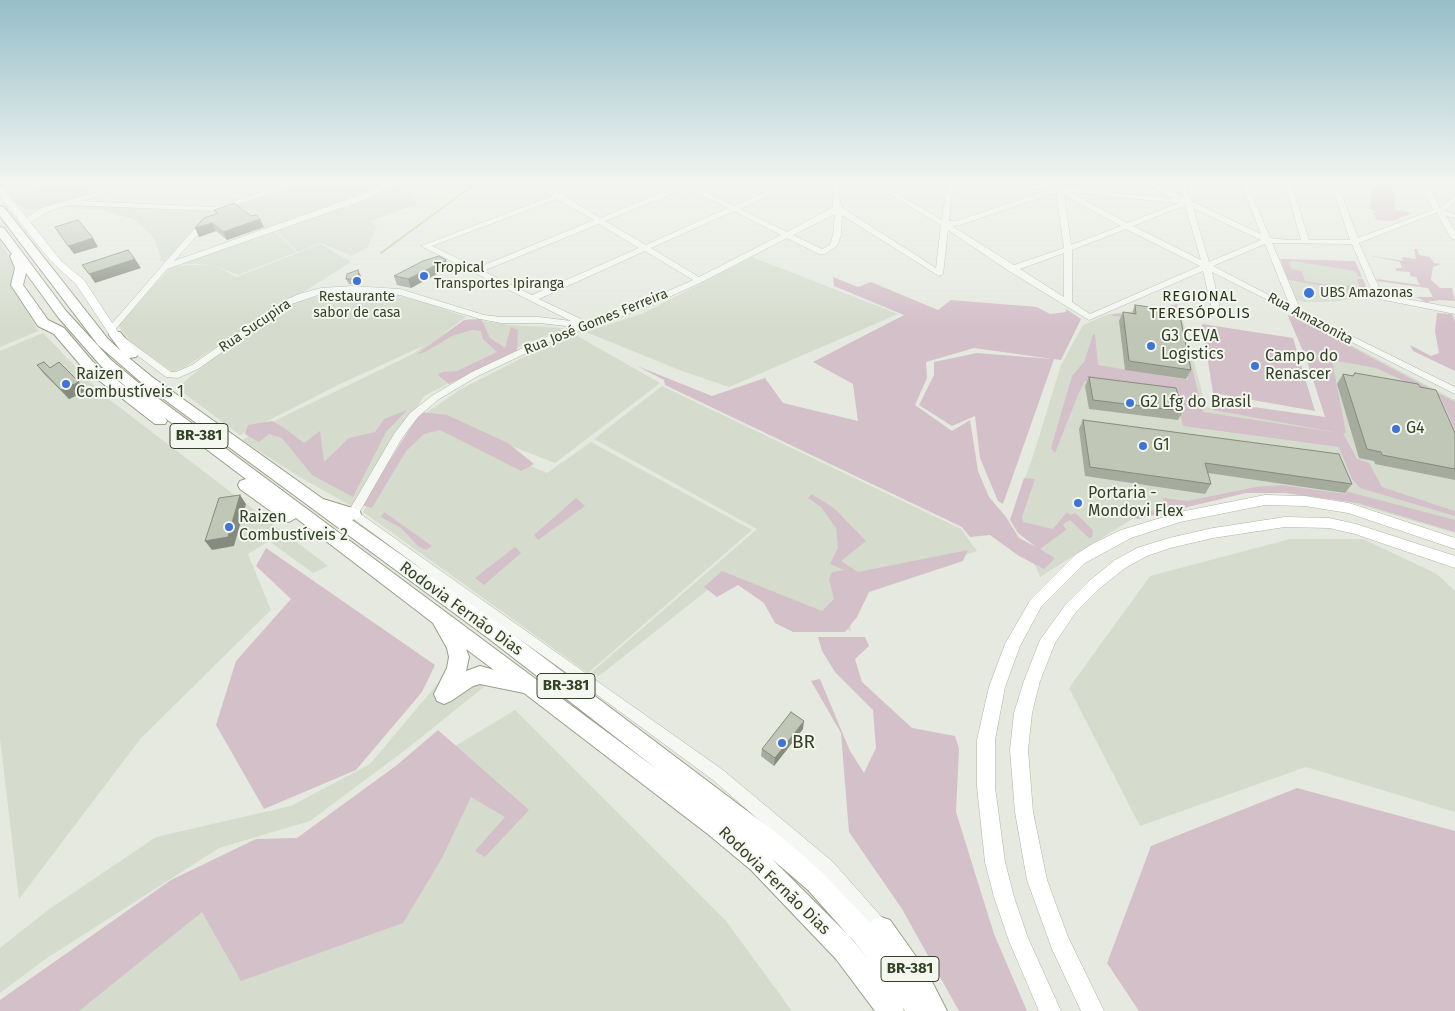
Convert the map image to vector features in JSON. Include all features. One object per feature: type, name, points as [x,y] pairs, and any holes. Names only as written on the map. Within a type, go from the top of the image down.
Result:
[{"type":"highway","name":"Rodovia Fernão Dias","points":[[0,230],[62,314],[106,363],[142,394],[703,815],[759,862],[845,950],[891,1011]]},
{"type":"highway","name":"Rodovia Fernão Dias","points":[[16,230],[103,342],[147,380],[495,632],[775,846],[816,882],[865,935],[921,1011]]},
{"type":"highway","name":"BR-381","points":[[14,249],[21,268],[17,285],[43,323],[59,331],[88,365],[131,400],[230,472],[267,502],[304,527],[346,547]]},
{"type":"highway","name":"BR-381","points":[[113,332],[131,354],[210,424]]},
{"type":"highway","points":[[309,499],[353,514]]},
{"type":"highway","name":"BR-381","points":[[436,615],[456,646],[459,657],[457,669],[444,695],[468,679],[480,675],[532,688]]},
{"type":"highway","name":"BR-381","points":[[881,929],[918,981],[934,1011]]},
{"type":"main road","name":"BR-381","points":[[31,230],[58,263],[80,282],[113,332]]},
{"type":"main road","points":[[1050,1011],[1019,941],[1004,897],[995,862],[986,787],[986,740],[997,687],[1013,644],[1036,603],[1080,559],[1135,530],[1180,517],[1265,500],[1329,504],[1375,516],[1455,544]]},
{"type":"main road","points":[[1093,1011],[1059,942],[1037,880],[1024,812],[1019,750],[1023,713],[1032,681],[1048,640],[1071,608],[1094,585],[1120,564],[1142,552],[1187,539],[1285,522],[1329,523],[1356,529],[1453,562]]},
{"type":"main road","points":[[1422,533],[1453,562]]},
{"type":"street","points":[[113,332],[164,266],[197,230]]},
{"type":"street","points":[[164,266],[267,230]]},
{"type":"street","points":[[467,230],[425,246],[589,326]]},
{"type":"street","points":[[477,271],[575,230]]},
{"type":"street","points":[[617,230],[699,280]]},
{"type":"street","points":[[533,298],[685,230]]},
{"type":"street","points":[[777,230],[822,252],[832,246],[838,230]]},
{"type":"street","name":"Rua José Gomes Ferreira","points":[[353,514],[398,436],[414,414],[424,405],[475,374],[562,333],[589,326],[646,304],[699,280],[796,230]]},
{"type":"street","points":[[871,230],[939,274],[943,230]]},
{"type":"street","points":[[953,230],[1089,317],[1206,265],[1268,240]]},
{"type":"street","points":[[1065,230],[1068,249],[1068,302]]},
{"type":"street","points":[[1012,269],[1116,230]]},
{"type":"street","name":"Rua Amazonita","points":[[1135,230],[1455,391]]},
{"type":"street","points":[[1195,230],[1206,265],[1216,310]]},
{"type":"street","points":[[1247,230],[1268,240],[1306,242],[1355,242],[1388,230]]},
{"type":"street","points":[[1264,230],[1297,312]]},
{"type":"street","points":[[1302,230],[1306,242]]},
{"type":"street","points":[[1351,230],[1377,293],[1382,297],[1455,311]]},
{"type":"street","name":"Rua Sucupira","points":[[113,332],[169,375],[175,376],[195,367],[280,306],[302,296],[320,291],[352,289],[400,292],[483,317],[501,320],[539,320],[589,326]]},
{"type":"street","name":"Rodovia Fernão Dias","points":[[353,514],[718,775],[827,868],[881,929]]},
{"type":"shaded area","points":[[146,230],[194,230],[164,262],[159,260],[161,257],[154,238]]},
{"type":"shaded area","points":[[241,230],[266,230],[248,237]]},
{"type":"shaded area","points":[[273,230],[296,252],[238,275],[218,267],[236,277],[321,244],[351,262],[185,367],[173,372],[130,342],[118,325],[172,266],[212,264],[179,264]]},
{"type":"shaded area","points":[[275,230],[375,230],[367,248],[352,256],[321,243],[298,252]]},
{"type":"shaded area","points":[[0,239],[15,270],[11,284],[38,331],[0,347]]},
{"type":"shaded area","points":[[1414,249],[1417,249],[1419,255],[1430,257],[1434,263],[1441,264],[1433,267],[1431,280],[1440,288],[1452,288],[1455,301],[1440,300],[1426,302],[1416,297],[1433,297],[1428,288],[1377,281],[1377,279],[1420,285],[1416,277],[1410,276],[1410,272],[1396,271],[1396,268],[1402,268],[1400,262],[1367,255],[1403,261],[1402,257],[1416,259]]},
{"type":"shaded area","points":[[752,257],[898,314],[729,387],[682,371],[586,332],[644,313]]},
{"type":"shaded area","points":[[1280,259],[1355,261],[1362,277],[1358,276],[1355,271],[1293,261],[1289,262],[1291,269],[1302,271],[1305,281],[1347,288],[1347,285],[1360,288],[1357,279],[1363,279],[1369,294],[1288,280]]},
{"type":"shaded area","points":[[1282,259],[1355,262],[1368,292],[1364,297],[1331,302],[1326,286],[1324,286],[1330,302],[1295,300],[1289,281],[1308,283],[1289,280]]},
{"type":"shaded area","points":[[833,277],[858,287],[871,282],[938,310],[951,300],[1037,307],[1050,314],[1066,312],[1066,309],[1081,319],[1061,360],[1054,359],[1003,504],[998,501],[980,458],[975,416],[952,426],[919,405],[934,375],[934,362],[977,353],[1053,359],[974,348],[926,362],[927,378],[915,405],[952,431],[970,420],[978,471],[989,497],[1006,517],[1019,538],[1036,547],[1018,533],[1010,520],[1024,478],[1035,479],[1022,517],[1023,522],[1053,529],[1067,512],[1070,515],[1075,513],[1093,531],[1092,537],[1089,538],[1070,520],[1063,524],[1066,530],[1040,549],[1055,558],[1044,569],[1019,556],[990,535],[970,537],[962,527],[665,385],[664,380],[637,366],[712,396],[765,378],[783,403],[858,421],[853,384],[813,362],[904,315],[834,286]]},
{"type":"shaded area","points":[[385,293],[421,301],[466,317],[440,336],[469,319],[510,325],[563,328],[513,350],[424,396],[353,507],[298,476],[242,440],[268,424],[413,354],[425,345],[340,384],[240,435],[177,388],[207,363],[285,308],[310,297]]},
{"type":"shaded area","points":[[1178,304],[1177,308],[1203,412],[1339,433],[1213,410],[1210,401],[1325,417],[1306,358],[1288,316],[1292,312],[1314,327],[1455,402],[1455,430],[1441,398],[1376,368],[1332,360],[1346,433],[1343,433],[1357,459],[1369,463],[1382,487],[1455,511],[1455,516],[1360,488],[1352,479],[1339,447],[1183,426],[1175,395],[1085,381],[1055,453],[1051,448],[1072,376],[1084,362],[1093,335],[1095,334],[1098,365],[1188,380],[1177,319],[1112,316],[1113,314]]},
{"type":"shaded area","points":[[1179,306],[1206,407],[1342,430],[1298,317],[1455,400],[1455,533],[1349,502],[1284,491],[1238,491],[1132,519],[1040,577],[1031,556],[1034,544],[1012,516],[1061,365],[1083,325],[1109,314]]},
{"type":"shaded area","points":[[1437,313],[1452,314],[1455,321],[1455,371],[1413,351],[1410,345],[1431,356],[1439,353],[1435,331]]},
{"type":"shaded area","points":[[481,319],[490,338],[505,348],[511,327],[518,330],[517,351],[449,384],[438,375],[442,372],[457,371],[497,352],[483,339],[481,331],[472,330],[452,336],[425,352],[417,354],[464,320]]},
{"type":"shaded area","name":"Campo do Renascer","points":[[1202,324],[1293,338],[1315,411],[1213,393]]},
{"type":"shaded area","points":[[43,333],[102,394],[328,566],[313,573],[269,541],[248,554],[271,610],[141,738],[19,899],[0,738],[0,351]]},
{"type":"shaded area","points":[[574,334],[660,383],[555,463],[426,413],[461,389]]},
{"type":"shaded area","points":[[662,386],[961,529],[977,551],[846,597],[851,631],[724,577],[599,676],[592,672],[757,529],[594,439]]},
{"type":"shaded area","points":[[407,410],[386,432],[353,497],[312,475],[282,438],[269,434],[259,442],[245,434],[248,425],[272,421],[304,443],[320,431],[324,462],[349,438],[375,432],[384,419]]},
{"type":"shaded area","points":[[420,412],[447,415],[508,443],[534,464],[521,471],[440,430],[424,434],[406,451],[372,508],[362,505]]},
{"type":"shaded area","points":[[422,418],[547,473],[591,442],[752,530],[588,673],[363,512]]},
{"type":"shaded area","points":[[1281,485],[1346,494],[1345,491],[1455,520],[1455,532],[1358,503],[1285,493],[1246,493],[1138,519],[1113,512],[1137,515],[1137,509],[1159,511],[1165,509],[1163,498],[1187,501],[1256,487]]},
{"type":"shaded area","points":[[812,494],[835,509],[866,541],[841,561],[858,572],[968,550],[963,561],[869,592],[857,617],[845,632],[793,632],[775,623],[764,603],[738,585],[717,597],[704,587],[722,571],[822,611],[834,599],[829,579],[832,572],[844,570],[830,564],[838,548],[836,528],[821,507],[808,498]]},
{"type":"shaded area","points":[[576,498],[585,506],[538,540],[534,535]]},
{"type":"shaded area","points":[[384,512],[432,546],[426,550],[418,546],[401,528],[381,517]]},
{"type":"shaded area","points":[[1290,539],[1363,539],[1437,574],[1455,591],[1455,812],[1306,767],[1140,826],[1069,688],[1150,576]]},
{"type":"shaded area","points":[[515,547],[521,553],[484,585],[475,578]]},
{"type":"shaded area","points":[[266,548],[435,665],[422,692],[356,770],[264,809],[216,725],[236,661],[291,599],[256,566]]},
{"type":"shaded area","points":[[818,637],[865,637],[869,646],[855,659],[862,682],[912,728],[955,736],[959,749],[956,812],[994,934],[1027,1011],[959,1011],[902,909],[849,832],[841,733],[811,681],[820,679],[850,751],[864,773],[876,748],[873,710],[835,672],[822,651]]},
{"type":"shaded area","points":[[454,664],[485,686],[408,748],[310,821],[219,848],[47,958],[0,993],[0,948],[48,910],[156,837],[291,806],[370,764]]},
{"type":"shaded area","points":[[515,710],[726,921],[792,1011],[34,1011],[104,957]]},
{"type":"shaded area","points":[[438,730],[529,810],[485,857],[475,851],[505,817],[471,797],[442,858],[403,923],[241,981],[202,912],[79,1011],[0,1011],[0,1000],[171,880],[256,839],[297,838],[397,765]]},
{"type":"shaded area","points":[[1297,788],[1455,831],[1455,1011],[1139,1011],[1107,963],[1151,846]]},
{"type":"building","points":[[57,230],[86,230],[93,238],[68,246]]},
{"type":"building","points":[[128,250],[135,259],[89,274],[82,265]]},
{"type":"building","points":[[439,256],[446,260],[408,279],[394,276],[423,261]]},
{"type":"building","points":[[358,270],[359,279],[346,279],[347,274]]},
{"type":"building","name":"G3 CEVA Logistics","points":[[1135,305],[1179,311],[1191,370],[1129,361],[1123,312],[1136,314]]},
{"type":"building","points":[[44,362],[50,368],[59,362],[79,382],[61,390],[37,365]]},
{"type":"building","name":"G4","points":[[1355,373],[1418,384],[1420,387],[1436,390],[1455,433],[1455,469],[1382,455],[1381,452],[1367,449],[1343,374],[1353,376]]},
{"type":"building","points":[[1089,377],[1176,388],[1183,411],[1093,400]]},
{"type":"building","name":"G1","points":[[1083,420],[1339,454],[1352,484],[1205,463],[1211,484],[1090,467]]},
{"type":"building","points":[[240,495],[228,537],[205,541],[219,498]]},
{"type":"building","name":"BR","points":[[791,712],[804,721],[775,758],[762,749]]},
{"type":"waterway","points":[[381,253],[412,230]]},
{"type":"place","name":"Tropical Transportes Ipiranga","points":[[424,276]]},
{"type":"place","name":"Restaurante sabor de casa","points":[[357,281]]},
{"type":"place","name":"UBS Amazonas","points":[[1309,293]]},
{"type":"place","name":"G3 CEVA Logistics","points":[[1151,346]]},
{"type":"place","name":"Campo do Renascer","points":[[1255,366]]},
{"type":"place","name":"Raizen Combustíveis 1","points":[[66,384]]},
{"type":"place","name":"G2 Lfg do Brasil","points":[[1130,403]]},
{"type":"place","name":"G4","points":[[1396,429]]},
{"type":"place","name":"G1","points":[[1143,446]]},
{"type":"place","name":"Portaria - Mondovi Flex","points":[[1078,503]]},
{"type":"place","name":"Raizen Combustíveis 2","points":[[229,527]]},
{"type":"place","name":"BR","points":[[782,743]]},
{"type":"district","name":"REGIONAL TERESÓPOLIS","points":[[1200,306]]}]
